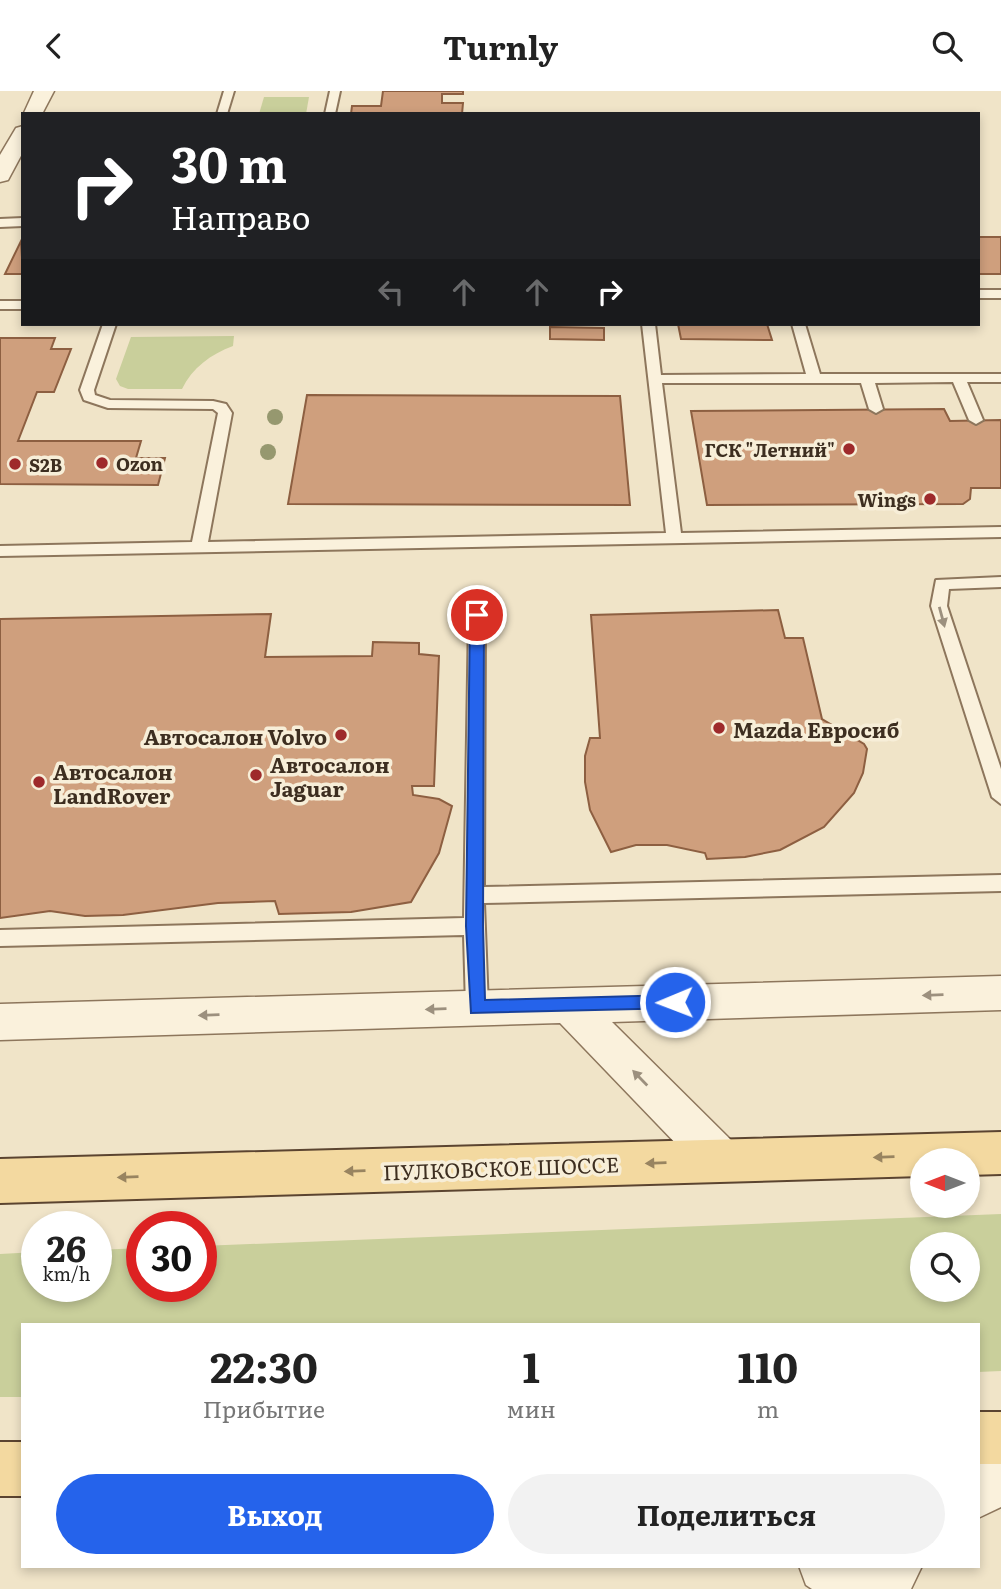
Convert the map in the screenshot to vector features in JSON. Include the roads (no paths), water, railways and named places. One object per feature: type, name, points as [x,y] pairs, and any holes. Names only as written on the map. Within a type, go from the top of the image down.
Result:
[{"type":"main road","name":"ПУЛКОВСКОЕ ШОССЕ","points":[[0,1181],[1001,1153]]},
{"type":"main road","points":[[980,1438],[1001,1437]]},
{"type":"main road","points":[[0,1469],[21,1469]]},
{"type":"street","points":[[33,112],[44,91]]},
{"type":"street","points":[[0,175],[21,136]]},
{"type":"street","points":[[0,1022],[1001,993]]},
{"type":"street","points":[[569,1005],[722,1161]]},
{"type":"street","points":[[980,1491],[1001,1479]]},
{"type":"street","points":[[827,1568],[853,1589]]},
{"type":"street","points":[[875,1589],[895,1568]]},
{"type":"lane","points":[[223,112],[229,91]]},
{"type":"lane","points":[[330,112],[335,91]]},
{"type":"lane","points":[[0,223],[21,222]]},
{"type":"lane","points":[[980,294],[1001,294]]},
{"type":"lane","points":[[0,305],[21,305]]},
{"type":"lane","points":[[108,326],[87,390],[89,397],[108,404],[213,405],[221,407],[225,413],[199,547]]},
{"type":"lane","points":[[648,326],[674,538]]},
{"type":"lane","points":[[800,326],[814,379]]},
{"type":"lane","points":[[958,378],[976,420]]},
{"type":"lane","points":[[655,379],[1001,378]]},
{"type":"lane","points":[[867,379],[876,409]]},
{"type":"lane","points":[[0,551],[1001,532]]},
{"type":"lane","points":[[1001,582],[942,584],[939,606],[1001,797]]},
{"type":"lane","points":[[477,615],[474,926],[477,1007]]},
{"type":"lane","points":[[475,895],[1001,883]]},
{"type":"lane","points":[[0,938],[474,926]]},
{"type":"place","name":"ГСК \"Летний\"","points":[[849,449]]},
{"type":"place","name":"Ozon","points":[[102,463]]},
{"type":"place","name":"S2B","points":[[15,464]]},
{"type":"place","name":"Wings","points":[[930,499]]},
{"type":"place","name":"Mazda Евросиб","points":[[719,728]]},
{"type":"place","name":"Автосалон Volvo","points":[[341,735]]},
{"type":"place","name":"Автосалон Jaguar","points":[[256,775]]},
{"type":"place","name":"Автосалон LandRover","points":[[39,782]]}]
